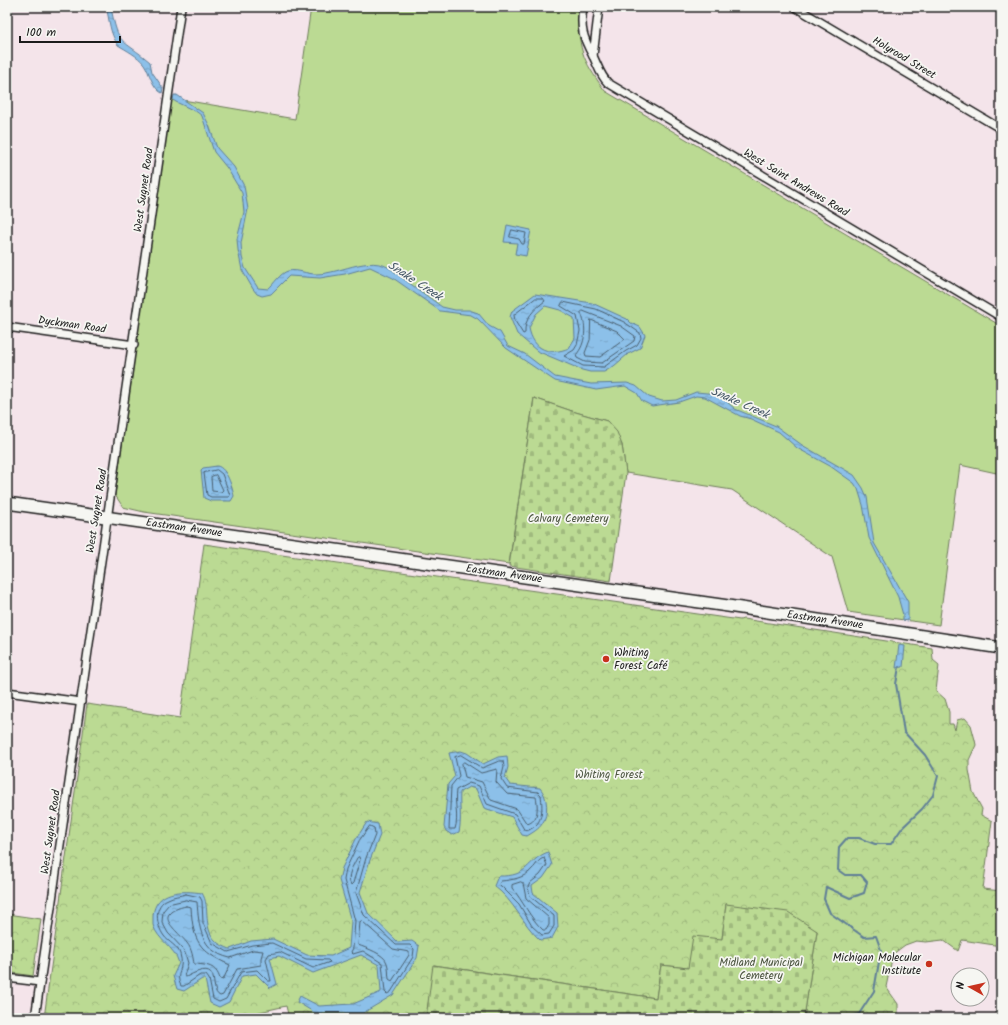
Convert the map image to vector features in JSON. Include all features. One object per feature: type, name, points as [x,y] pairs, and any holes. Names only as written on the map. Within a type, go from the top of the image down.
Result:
[{"type":"main road","name":"Eastman Avenue","points":[[7,503],[840,622],[1001,648]]},
{"type":"street","name":"West Sugnet Road","points":[[35,1018],[107,517],[134,345],[181,7]]},
{"type":"street","name":"West Saint Andrews Road","points":[[583,7],[582,34],[586,47],[593,56],[600,75],[617,90],[1001,317]]},
{"type":"street","name":"West Saint Andrews Road","points":[[593,56],[599,7]]},
{"type":"street","name":"Holyrood Street","points":[[795,7],[1001,129]]},
{"type":"street","name":"Dyckman Road","points":[[7,327],[134,345]]},
{"type":"street","points":[[7,692],[81,702]]},
{"type":"street","points":[[7,978],[40,982]]},
{"type":"green space","points":[[311,7],[581,7],[579,32],[582,52],[591,70],[605,91],[1001,326],[1001,474],[960,465],[939,625],[848,612],[832,557],[732,490],[626,473],[622,445],[607,421],[534,398],[509,564],[144,512],[123,507],[115,495],[171,98],[295,119]]},
{"type":"green space","name":"Calvary Cemetery","points":[[534,398],[607,421],[617,432],[622,445],[626,473],[611,581],[509,566]]},
{"type":"green space","name":"Whiting Forest","points":[[204,544],[740,620],[743,619],[932,648],[933,660],[939,665],[936,691],[945,699],[949,712],[949,724],[953,724],[955,730],[957,720],[965,718],[971,725],[975,740],[976,745],[969,760],[969,770],[973,792],[982,809],[981,815],[992,821],[983,889],[1001,891],[1001,946],[962,940],[958,951],[943,940],[926,942],[916,941],[905,945],[893,954],[886,987],[898,1004],[898,1018],[804,1018],[817,931],[726,904],[722,939],[688,968],[661,965],[656,998],[434,965],[426,1018],[289,1018],[286,1006],[233,1018],[44,1018],[87,704],[180,718]]},
{"type":"green space","name":"Midland Municipal Cemetery","points":[[726,904],[788,912],[817,931],[804,1018],[426,1018],[433,965],[656,998],[661,965],[688,968],[693,936],[722,939]]},
{"type":"green space","points":[[7,914],[41,919],[33,976],[7,972]]},
{"type":"water","points":[[106,7],[111,7],[119,36],[127,45],[150,62],[152,72],[163,88],[162,93],[156,88],[144,64],[139,58],[118,45],[111,31]]},
{"type":"water","points":[[174,95],[177,95],[203,113],[217,148],[234,167],[244,186],[248,209],[241,243],[242,257],[245,268],[258,288],[268,289],[280,276],[288,271],[316,274],[368,263],[378,264],[388,267],[442,307],[455,310],[469,310],[478,313],[489,326],[500,332],[508,346],[525,354],[555,377],[591,384],[627,383],[636,386],[649,397],[662,401],[676,400],[696,392],[718,394],[735,409],[776,426],[802,445],[854,475],[867,497],[874,543],[908,602],[908,621],[903,620],[898,597],[869,538],[863,505],[858,489],[854,483],[830,466],[797,448],[779,432],[751,419],[740,416],[705,397],[696,396],[679,402],[652,406],[642,401],[637,393],[625,386],[596,390],[555,381],[506,348],[478,319],[471,315],[440,311],[393,278],[370,267],[345,274],[320,278],[289,276],[271,294],[262,296],[257,294],[242,270],[238,250],[237,239],[244,212],[242,193],[227,168],[214,152],[202,116],[173,100]]},
{"type":"water","points":[[507,225],[531,230],[526,256],[515,254],[517,243],[504,242]]},
{"type":"water","points":[[535,294],[592,303],[627,319],[631,323],[640,327],[645,335],[640,348],[628,354],[614,366],[604,372],[590,372],[537,351],[517,334],[510,317],[512,311]],"holes":[[[545,306],[560,310],[574,318],[575,338],[569,348],[555,351],[543,349],[534,342],[529,328],[536,314]]]},
{"type":"water","points":[[217,466],[224,470],[232,488],[234,496],[231,501],[211,501],[204,498],[201,470],[203,468]]},
{"type":"water","points":[[899,645],[905,646],[903,667],[896,668]]},
{"type":"water","points":[[461,751],[467,753],[483,764],[498,757],[507,756],[508,767],[505,778],[510,785],[540,788],[545,796],[547,811],[539,828],[527,836],[522,835],[512,817],[484,808],[476,789],[469,787],[460,792],[459,832],[452,835],[446,831],[444,827],[448,784],[455,776],[449,753]]},
{"type":"water","points":[[367,822],[378,824],[380,835],[360,892],[368,913],[398,942],[412,941],[419,946],[417,958],[393,995],[363,1013],[315,1013],[297,1002],[300,996],[319,1006],[353,1004],[381,992],[379,965],[361,955],[313,973],[279,956],[270,958],[277,984],[270,988],[256,974],[242,976],[229,1002],[219,1007],[210,1003],[205,979],[202,979],[184,991],[177,989],[173,976],[179,963],[174,952],[155,931],[153,916],[155,907],[159,901],[164,897],[178,892],[202,893],[205,899],[209,930],[212,936],[219,944],[230,949],[251,941],[273,939],[307,955],[331,956],[349,948],[351,921],[339,880],[342,868],[356,839]]},
{"type":"water","points":[[548,852],[552,865],[543,878],[532,886],[533,893],[557,913],[558,927],[552,938],[540,940],[513,905],[494,886],[498,876],[516,874]]},
{"type":"waterway","name":"Snake Creek","points":[[846,1018],[859,1014],[874,991],[881,950],[876,936],[864,937],[830,913],[824,899],[826,887],[850,898],[864,893],[867,882],[861,875],[845,875],[838,870],[839,847],[847,838],[859,838],[875,844],[891,844],[902,828],[922,809],[933,795],[938,776],[925,755],[904,732],[896,684],[899,667]]},
{"type":"place","name":"Whiting Forest Café","points":[[606,659]]},
{"type":"place","name":"Michigan Molecular Institute","points":[[929,964]]}]
